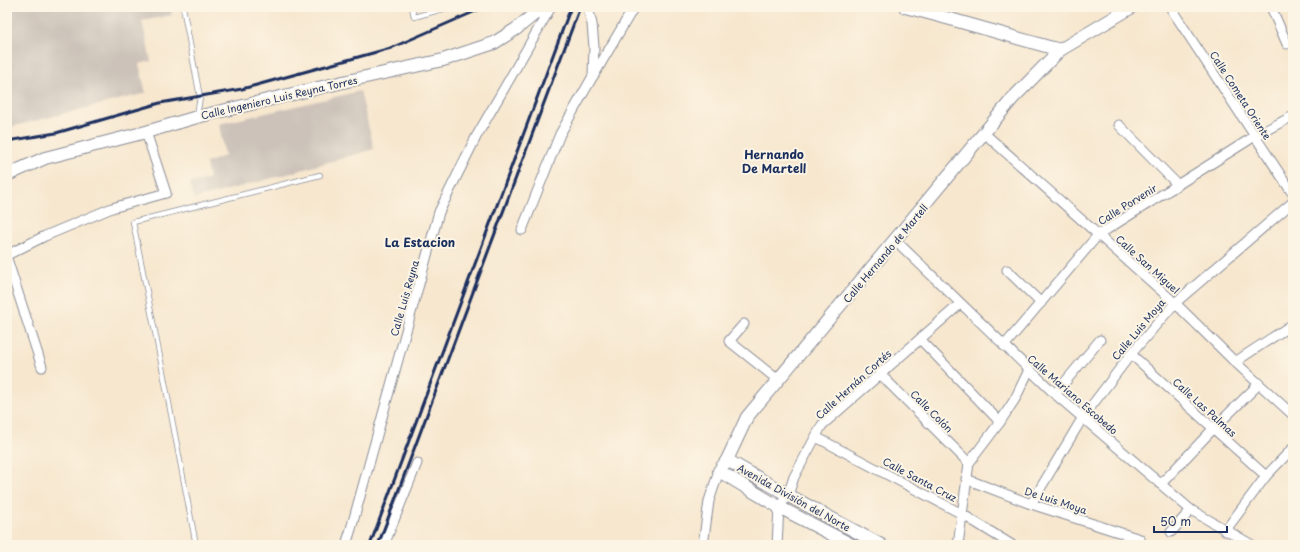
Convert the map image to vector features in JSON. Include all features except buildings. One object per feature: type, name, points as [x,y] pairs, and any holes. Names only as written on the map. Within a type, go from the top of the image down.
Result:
[{"type":"street","name":"Calle Ingeniero Luis Reyna Torres","points":[[7,175],[45,158],[146,132],[197,117],[443,60],[494,43],[516,29],[543,7]]},
{"type":"street","name":"Calle Luis Reyna","points":[[346,545],[439,212],[476,137],[551,7]]},
{"type":"street","points":[[588,7],[592,24],[594,47],[593,76]]},
{"type":"street","points":[[522,230],[560,134],[634,7]]},
{"type":"street","points":[[905,7],[1060,50]]},
{"type":"street","name":"Calle Hernando de Martell","points":[[702,545],[709,501],[719,471],[727,460],[748,417],[1013,98],[1060,50],[1132,7]]},
{"type":"street","name":"Calle Cometa Oriente","points":[[1170,7],[1254,136],[1290,184],[1293,194]]},
{"type":"street","points":[[1271,7],[1287,44]]},
{"type":"street","name":"Calle Porvenir","points":[[1004,346],[1098,235],[1254,136],[1293,116]]},
{"type":"street","points":[[1119,125],[1178,185]]},
{"type":"street","points":[[7,255],[45,236],[112,208],[166,193],[146,132]]},
{"type":"street","name":"Calle San Miguel","points":[[984,133],[1175,303],[1235,362],[1293,415]]},
{"type":"street","name":"Calle Luis Moya","points":[[1031,504],[1083,417],[1130,354],[1175,303],[1293,202]]},
{"type":"street","name":"Calle Mariano Escobedo","points":[[895,240],[1055,394],[1191,510],[1225,531],[1252,545]]},
{"type":"street","points":[[7,260],[42,367]]},
{"type":"street","points":[[1006,270],[1041,303]]},
{"type":"street","name":"Calle Hernán Cortés","points":[[779,507],[788,495],[794,477],[822,426],[960,304]]},
{"type":"street","points":[[744,324],[729,341],[778,380]]},
{"type":"street","points":[[1235,362],[1293,324]]},
{"type":"street","points":[[920,338],[1000,422]]},
{"type":"street","points":[[1055,394],[1100,340]]},
{"type":"street","name":"Calle Las Palmas","points":[[1130,354],[1266,476]]},
{"type":"street","points":[[958,545],[969,463],[1000,422],[1015,399],[1029,370]]},
{"type":"street","name":"Calle Colón","points":[[880,374],[969,463]]},
{"type":"street","points":[[1161,484],[1212,429],[1259,384]]},
{"type":"street","name":"Calle Santa Cruz","points":[[816,437],[962,514],[1012,545]]},
{"type":"street","points":[[1225,531],[1266,476],[1293,448]]},
{"type":"street","name":"Avenida División del Norte","points":[[727,460],[881,545]]},
{"type":"street","points":[[384,545],[417,463]]},
{"type":"street","name":"Avenida División del Norte","points":[[719,471],[779,507],[851,545]]},
{"type":"street","name":"De Luis Moya","points":[[966,479],[1031,504],[1140,539]]},
{"type":"street","points":[[777,545],[779,507]]},
{"type":"street","points":[[1171,532],[1191,510]]},
{"type":"lane","points":[[183,7],[200,97],[197,117]]},
{"type":"lane","points":[[412,7],[414,17],[450,7]]},
{"type":"lane","points":[[196,545],[133,222],[320,175]]},
{"type":"shaded area","points":[[7,7],[170,7],[172,15],[142,21],[151,61],[139,64],[146,93],[7,128]]},
{"type":"shaded area","points":[[360,91],[374,149],[194,199],[190,183],[209,179],[206,163],[225,156],[219,124]]},
{"type":"railway","points":[[7,141],[56,133],[160,103],[242,89],[391,48],[485,7]]},
{"type":"railway","points":[[370,545],[571,7]]},
{"type":"railway","points":[[378,545],[580,7]]},
{"type":"district","name":"Hernando De Martell","points":[[774,161]]},
{"type":"district","name":"La Estacion","points":[[420,242]]}]
